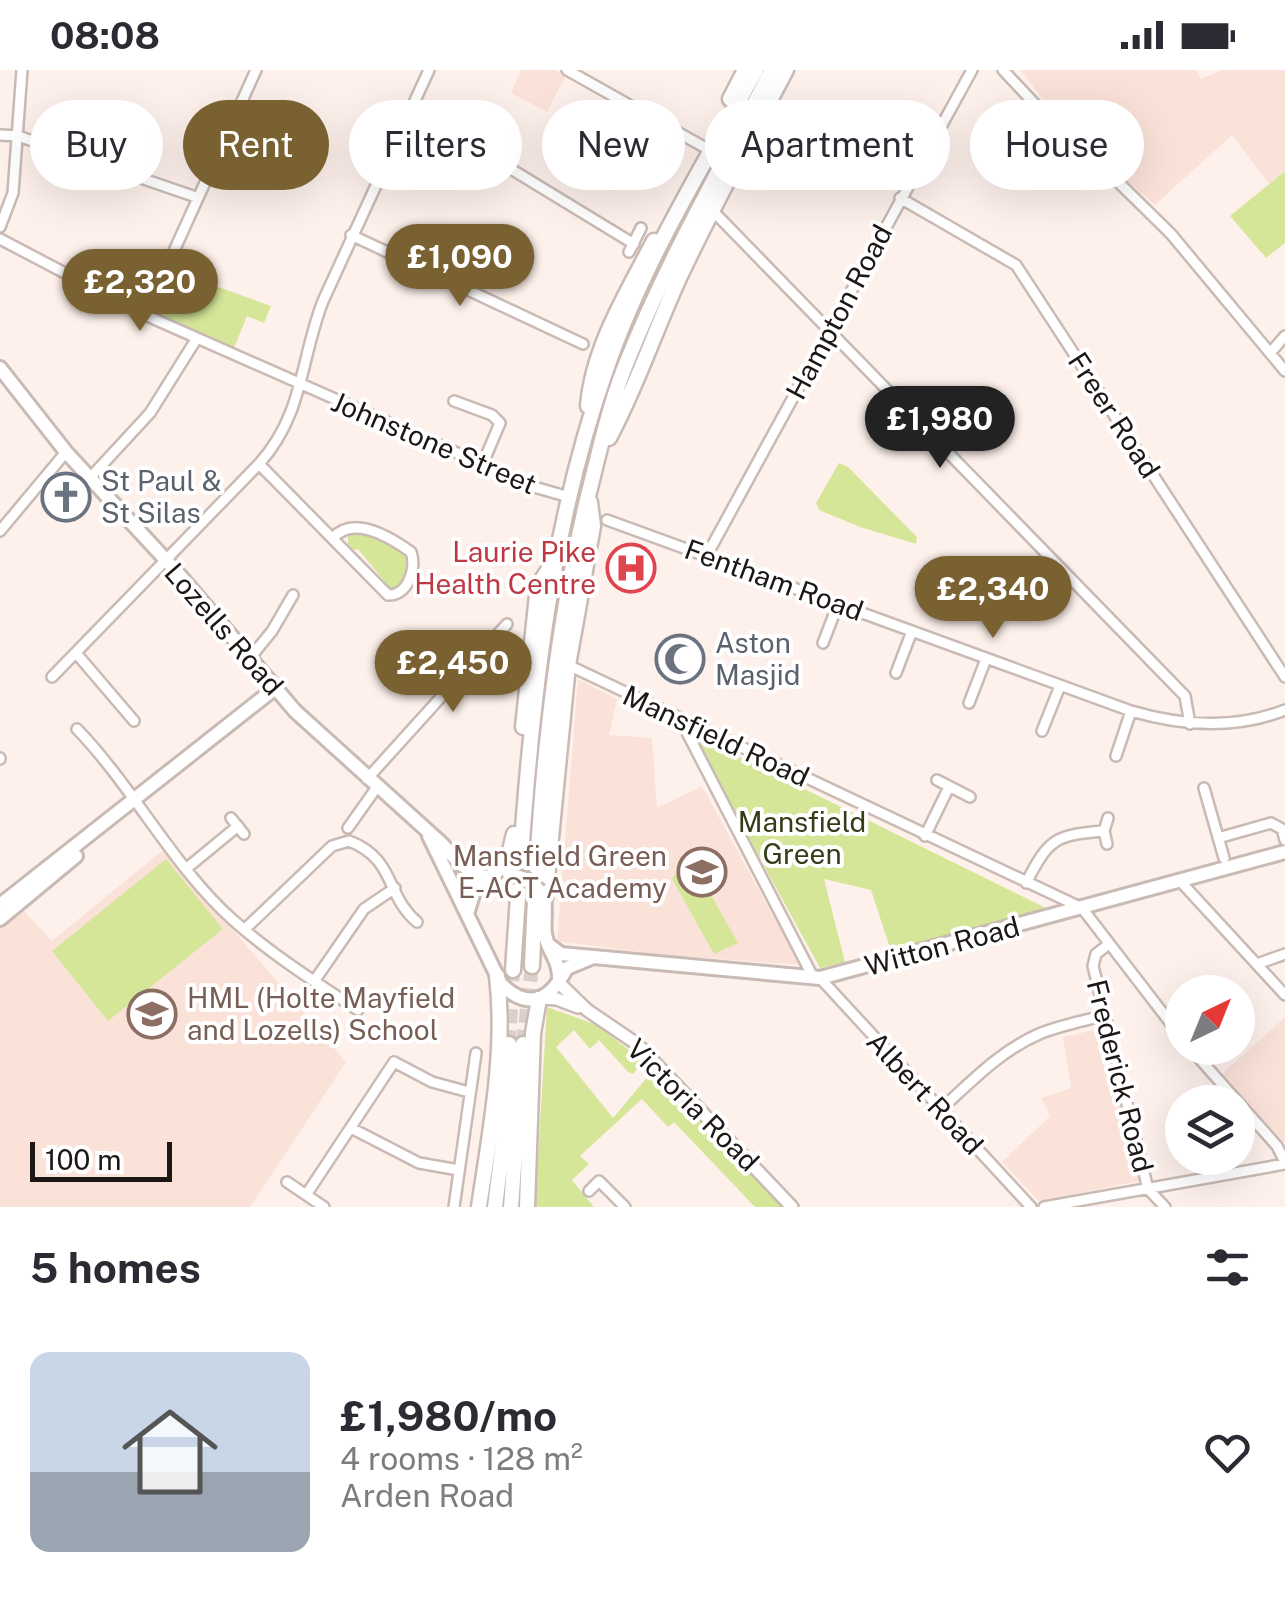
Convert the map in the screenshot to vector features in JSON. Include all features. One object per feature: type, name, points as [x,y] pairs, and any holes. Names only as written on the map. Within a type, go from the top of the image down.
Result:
[{"type":"highway","points":[[596,463],[630,399],[661,320],[712,210],[786,70]]},
{"type":"highway","points":[[586,432],[590,378],[620,304],[704,147],[759,73]]},
{"type":"highway","points":[[513,970],[538,668],[568,497],[628,312],[686,198],[759,73]]},
{"type":"highway","points":[[532,966],[542,804],[556,670],[572,562],[596,463],[623,372],[759,73]]},
{"type":"highway","points":[[543,895],[568,665],[594,526],[589,491]]},
{"type":"highway","points":[[490,876],[508,859],[513,842],[534,608],[538,586],[555,558]]},
{"type":"highway","points":[[479,1207],[495,1082],[499,997],[496,976]]},
{"type":"highway","points":[[527,1207],[534,1033],[541,999]]},
{"type":"highway","points":[[495,1207],[516,1044],[511,1207]]},
{"type":"main road","name":"Lozells Road","points":[[0,368],[66,452],[164,559],[274,689],[468,872],[490,876]]},
{"type":"main road","points":[[3,912],[274,689]]},
{"type":"main road","name":"Lozells Road","points":[[426,830],[496,976]]},
{"type":"main road","name":"Witton Road","points":[[549,946],[561,954],[591,958],[816,978],[1285,852]]},
{"type":"main road","points":[[467,916],[470,897],[479,882],[509,874],[526,879],[543,895],[545,935],[558,960],[559,982]]},
{"type":"main road","points":[[496,976],[506,990],[520,999],[541,999],[568,968],[591,958]]},
{"type":"street","points":[[0,227],[13,193],[22,70]]},
{"type":"street","points":[[145,315],[256,70]]},
{"type":"street","points":[[415,100],[428,70]]},
{"type":"street","name":"Hampton Road","points":[[706,555],[972,70]]},
{"type":"street","points":[[1003,70],[1064,135],[1171,234],[1285,371]]},
{"type":"street","points":[[572,71],[704,147]]},
{"type":"street","points":[[0,135],[18,136],[196,198]]},
{"type":"street","points":[[522,179],[631,248],[641,228]]},
{"type":"street","points":[[52,678],[282,436],[301,385],[314,322],[372,190]]},
{"type":"street","name":"Freer Road","points":[[900,198],[1016,265],[1285,678]]},
{"type":"street","points":[[712,210],[1186,696],[1190,724]]},
{"type":"street","points":[[351,235],[583,344]]},
{"type":"street","name":"Johnstone Street","points":[[0,239],[145,315],[539,489],[568,497]]},
{"type":"street","points":[[1270,353],[1285,336]]},
{"type":"street","points":[[89,478],[150,413],[197,338]]},
{"type":"street","points":[[454,401],[492,415],[500,423],[483,464]]},
{"type":"street","points":[[0,530],[66,452]]},
{"type":"street","points":[[259,464],[388,594],[402,591],[414,566],[411,552],[404,546],[352,526],[341,529],[334,538]]},
{"type":"street","name":"Fentham Road","points":[[607,520],[1131,711],[1190,724],[1252,720],[1285,710]]},
{"type":"street","points":[[250,658],[272,631],[293,594]]},
{"type":"street","points":[[823,643],[838,604]]},
{"type":"street","points":[[267,606],[280,614]]},
{"type":"street","points":[[348,828],[372,783],[459,686],[508,624]]},
{"type":"street","points":[[896,673],[912,631]]},
{"type":"street","points":[[496,638],[506,647]]},
{"type":"street","points":[[76,653],[134,721]]},
{"type":"street","points":[[969,703],[986,659]]},
{"type":"street","name":"Mansfield Road","points":[[568,665],[1082,908]]},
{"type":"street","points":[[1042,732],[1060,686]]},
{"type":"street","points":[[1116,756],[1131,711]]},
{"type":"street","name":"Albert Road","points":[[678,716],[816,978],[1031,1207]]},
{"type":"street","points":[[70,744],[79,732],[234,922],[263,947],[358,1010]]},
{"type":"street","points":[[937,780],[970,797]]},
{"type":"street","points":[[926,836],[950,787]]},
{"type":"street","points":[[1204,788],[1224,858]]},
{"type":"street","points":[[1107,844],[1104,832],[1108,818]]},
{"type":"street","points":[[1218,838],[1271,823],[1282,830],[1285,840]]},
{"type":"street","points":[[187,868],[238,826]]},
{"type":"street","points":[[1026,882],[1045,848],[1058,837],[1104,832]]},
{"type":"street","points":[[245,929],[326,852],[342,842],[375,855],[388,871],[408,914],[417,922]]},
{"type":"street","points":[[1180,882],[1285,995]]},
{"type":"street","points":[[315,980],[364,909],[394,888]]},
{"type":"street","points":[[1082,908],[1165,1016]]},
{"type":"street","name":"Frederick Road","points":[[1109,944],[1096,954],[1093,966],[1148,1189],[1165,1207]]},
{"type":"street","points":[[1257,964],[1285,954]]},
{"type":"street","name":"Victoria Road","points":[[559,982],[586,1010],[636,1044],[792,1207]]},
{"type":"street","name":"Victoria Road","points":[[541,999],[558,999],[586,1010]]},
{"type":"street","points":[[940,1110],[991,1062],[1016,1045],[1042,1032],[1106,1014]]},
{"type":"street","points":[[454,1207],[476,1053]]},
{"type":"street","points":[[306,1195],[394,1062],[443,1086],[469,1092]]},
{"type":"street","points":[[1044,1207],[1285,1163],[1277,1146],[1205,1065]]},
{"type":"street","points":[[351,1128],[419,1163],[458,1170]]},
{"type":"street","points":[[589,1191],[599,1181],[624,1207]]},
{"type":"street","points":[[287,1182],[324,1207]]},
{"type":"shaded area","points":[[521,70],[555,70],[566,75],[553,100],[542,100],[542,109],[511,93]]},
{"type":"shaded area","points":[[1020,70],[1196,70],[1201,79],[1222,70],[1285,70],[1285,171],[1269,184],[1232,135],[1155,205],[1138,190],[1144,190],[1144,100],[1044,100]]},
{"type":"shaded area","points":[[578,679],[617,699],[609,735],[652,738],[657,808],[702,786],[800,965],[653,954],[557,941]]},
{"type":"shaded area","name":"HML (Holte Mayfield and Lozells) School","points":[[164,849],[346,1062],[250,1207],[0,1207],[0,929],[24,911],[52,941]]},
{"type":"shaded area","points":[[1285,1017],[1285,1143],[1255,1111],[1255,1085],[1230,1085],[1221,1075],[1232,1065],[1255,1065],[1255,1044]]},
{"type":"shaded area","points":[[1103,1028],[1139,1181],[1039,1201],[1002,1162],[1050,1116],[1041,1098],[1071,1088],[1063,1037]]},
{"type":"green space","points":[[1285,171],[1285,243],[1266,258],[1230,216]]},
{"type":"green space","points":[[207,283],[271,306],[264,323],[247,316],[234,348],[150,312],[163,284],[199,299]]},
{"type":"green space","points":[[839,463],[848,467],[917,537],[916,544],[819,510],[816,503]]},
{"type":"green space","points":[[357,530],[388,543],[406,558],[410,565],[398,589],[389,587],[358,549],[353,550],[348,544],[348,536]]},
{"type":"green space","name":"Mansfield Green","points":[[691,733],[1052,911],[891,951],[871,890],[824,879],[845,962],[820,968]]},
{"type":"green space","points":[[690,858],[738,943],[714,954],[672,879]]},
{"type":"green space","points":[[166,859],[223,929],[108,1021],[52,951]]},
{"type":"green space","points":[[547,1007],[597,1025],[643,1061],[633,1074],[628,1072],[599,1040],[590,1049],[574,1030],[556,1047],[613,1118],[655,1068],[784,1207],[755,1207],[674,1122],[668,1127],[642,1099],[580,1156],[589,1164],[572,1180],[594,1207],[535,1207]]},
{"type":"tunnel","points":[[523,1044],[532,966]]},
{"type":"tunnel","points":[[509,1044],[513,970]]},
{"type":"place","name":"St Paul & St Silas","points":[[66,497]]},
{"type":"place","name":"Laurie Pike Health Centre","points":[[631,568]]},
{"type":"place","name":"Aston Masjid","points":[[680,659]]},
{"type":"place","name":"Mansfield Green E-ACT Academy","points":[[702,872]]},
{"type":"place","name":"HML (Holte Mayfield and Lozells) School","points":[[152,1014]]}]
